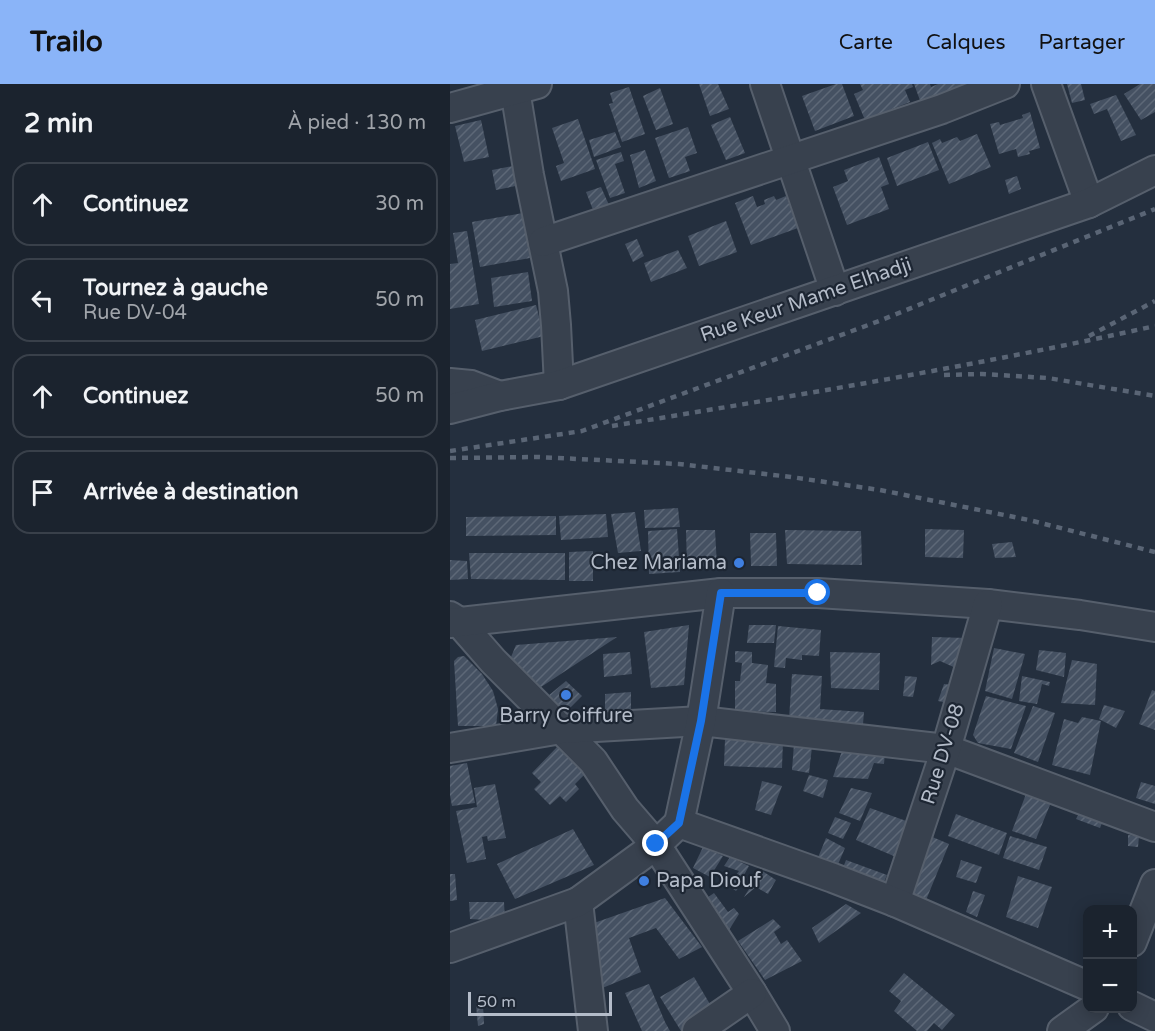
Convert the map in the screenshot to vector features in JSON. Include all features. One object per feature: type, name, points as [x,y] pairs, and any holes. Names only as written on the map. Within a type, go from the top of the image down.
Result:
[{"type":"street","points":[[765,84],[836,291]]},
{"type":"street","points":[[543,242],[942,110],[1005,84]]},
{"type":"street","points":[[1046,84],[1089,203]]},
{"type":"street","points":[[450,108],[522,86],[529,175],[553,291],[559,385]]},
{"type":"street","name":"Rue Keur Mame Elhadji","points":[[450,409],[500,396],[559,385],[1089,203],[1155,170]]},
{"type":"street","points":[[450,383],[471,385],[500,396]]},
{"type":"street","points":[[450,948],[578,902],[656,844],[679,823],[701,721],[721,593]]},
{"type":"street","points":[[453,620],[721,593],[818,593],[988,604],[1155,627]]},
{"type":"street","name":"Rue DV-08","points":[[895,902],[946,749],[988,604]]},
{"type":"street","points":[[453,620],[593,762],[625,809],[656,844],[775,1031]]},
{"type":"street","points":[[450,748],[561,729],[701,721],[946,749],[1155,827]]},
{"type":"street","points":[[679,823],[895,902],[1083,984]]},
{"type":"street","points":[[1137,929],[1155,884]]},
{"type":"street","points":[[578,902],[593,1031]]},
{"type":"street","points":[[697,1031],[752,993]]},
{"type":"street","points":[[1137,1008],[1155,1017]]},
{"type":"street","points":[[1062,1031],[1087,1013]]},
{"type":"building","points":[[699,84],[718,84],[729,109],[710,116]]},
{"type":"building","points":[[842,84],[854,116],[815,131],[802,96]]},
{"type":"building","points":[[860,84],[912,84],[913,87],[905,90],[910,102],[865,120],[854,94],[863,90]]},
{"type":"building","points":[[914,84],[930,84],[931,87],[938,84],[972,84],[922,106]]},
{"type":"building","points":[[1067,84],[1081,84],[1085,100],[1072,103]]},
{"type":"building","points":[[1140,84],[1155,84],[1155,112],[1141,120],[1124,94]]},
{"type":"building","points":[[629,87],[645,134],[622,142],[609,104],[613,103],[610,93]]},
{"type":"building","points":[[660,88],[673,124],[656,130],[643,96]]},
{"type":"building","points":[[1116,95],[1136,135],[1121,141],[1107,109],[1094,114],[1090,104]]},
{"type":"building","points":[[1030,112],[1040,148],[1018,157],[1016,149],[999,154],[990,124],[999,122],[1000,125],[1023,118],[1022,115]]},
{"type":"building","points":[[730,117],[745,153],[726,160],[711,125]]},
{"type":"building","points":[[578,119],[595,169],[561,181],[556,166],[564,163],[552,128]]},
{"type":"building","points":[[481,120],[489,157],[464,162],[455,126]]},
{"type":"building","points":[[688,127],[697,153],[685,157],[690,171],[669,178],[655,138]]},
{"type":"building","points":[[615,132],[621,147],[594,157],[589,140]]},
{"type":"building","points":[[977,134],[991,167],[949,184],[932,143],[940,139],[942,143],[957,137],[960,141]]},
{"type":"building","points":[[928,142],[939,170],[897,186],[887,158]]},
{"type":"building","points":[[645,150],[656,181],[639,188],[630,155]]},
{"type":"building","points":[[621,152],[624,161],[615,164],[625,193],[610,198],[596,160]]},
{"type":"building","points":[[879,157],[889,184],[881,187],[889,209],[847,225],[833,187],[848,181],[844,170]]},
{"type":"building","points":[[518,165],[521,185],[496,190],[492,170]]},
{"type":"building","points":[[1017,176],[1021,189],[1009,194],[1005,180]]},
{"type":"building","points":[[601,187],[613,214],[597,220],[586,192]]},
{"type":"building","points":[[753,196],[757,207],[765,204],[764,200],[774,196],[776,200],[786,196],[798,228],[751,245],[735,203]]},
{"type":"building","points":[[523,213],[530,258],[480,267],[472,222]]},
{"type":"building","points":[[726,221],[737,252],[699,266],[688,236]]},
{"type":"building","points":[[467,231],[479,304],[450,309],[450,264],[458,263],[453,233]]},
{"type":"building","points":[[637,239],[644,256],[633,262],[625,244]]},
{"type":"building","points":[[678,250],[687,268],[651,282],[644,263]]},
{"type":"building","points":[[528,272],[532,301],[494,307],[491,278]]},
{"type":"building","points":[[536,305],[544,336],[482,351],[475,320]]},
{"type":"building","points":[[678,508],[680,527],[645,528],[644,510]]},
{"type":"building","points":[[635,512],[641,551],[618,553],[611,514]]},
{"type":"building","points":[[606,514],[608,537],[561,540],[559,516]]},
{"type":"building","points":[[556,516],[556,535],[466,536],[466,517]]},
{"type":"building","points":[[677,529],[680,572],[649,574],[648,531]]},
{"type":"building","points":[[925,529],[964,530],[963,558],[925,557]]},
{"type":"building","points":[[686,530],[715,530],[717,566],[687,567]]},
{"type":"building","points":[[785,530],[861,531],[862,565],[787,564]]},
{"type":"building","points":[[750,533],[776,533],[777,566],[751,566]]},
{"type":"building","points":[[1012,542],[1016,557],[995,558],[992,544]]},
{"type":"building","points":[[593,551],[593,581],[569,581],[569,552]]},
{"type":"building","points":[[469,553],[565,553],[565,580],[471,579]]},
{"type":"building","points":[[450,560],[467,561],[468,579],[450,580]]},
{"type":"building","points":[[689,625],[684,685],[651,688],[644,632]]},
{"type":"building","points":[[749,625],[776,625],[774,643],[747,643]]},
{"type":"building","points":[[778,626],[821,630],[819,656],[802,655],[802,660],[786,658],[785,668],[774,667]]},
{"type":"building","points":[[617,637],[541,687],[511,657],[516,645]]},
{"type":"building","points":[[932,637],[967,638],[958,669],[940,661],[931,665]]},
{"type":"building","points":[[994,648],[1025,654],[1012,699],[985,691]]},
{"type":"building","points":[[1039,650],[1066,653],[1064,677],[1036,670]]},
{"type":"building","points":[[735,651],[752,652],[752,663],[768,665],[766,683],[776,684],[776,712],[735,711],[735,681],[740,681],[742,663],[735,662]]},
{"type":"building","points":[[630,652],[632,674],[604,677],[603,654]]},
{"type":"building","points":[[830,652],[880,653],[879,690],[831,688]]},
{"type":"building","points":[[464,656],[482,674],[493,691],[498,709],[496,726],[458,726],[454,661]]},
{"type":"building","points":[[1072,660],[1097,664],[1095,705],[1061,703]]},
{"type":"building","points":[[792,674],[822,676],[820,709],[864,712],[863,724],[789,719]]},
{"type":"building","points":[[905,676],[917,677],[913,697],[903,696]]},
{"type":"building","points":[[1022,676],[1050,682],[1049,686],[1042,684],[1037,704],[1019,701]]},
{"type":"building","points":[[566,681],[582,696],[563,715],[548,696]]},
{"type":"building","points":[[944,684],[953,685],[948,703],[938,701]]},
{"type":"building","points":[[1152,690],[1155,691],[1155,730],[1139,724]]},
{"type":"building","points":[[631,692],[631,710],[605,711],[605,694]]},
{"type":"building","points":[[986,696],[1026,706],[1011,749],[978,743],[973,735]]},
{"type":"building","points":[[1104,705],[1125,711],[1116,728],[1099,719]]},
{"type":"building","points":[[1033,706],[1055,713],[1038,762],[1014,753]]},
{"type":"building","points":[[1082,717],[1101,721],[1090,775],[1052,765],[1064,719],[1078,723]]},
{"type":"building","points":[[725,739],[783,741],[782,768],[724,766]]},
{"type":"building","points":[[794,744],[812,747],[809,773],[792,770]]},
{"type":"building","points":[[844,745],[885,752],[884,764],[874,763],[868,779],[833,777]]},
{"type":"building","points":[[557,747],[585,774],[575,784],[579,789],[566,802],[560,796],[550,805],[534,789],[541,782],[532,773]]},
{"type":"building","points":[[467,763],[475,803],[452,806],[450,766]]},
{"type":"building","points":[[809,775],[828,780],[823,798],[803,791]]},
{"type":"building","points":[[762,781],[782,786],[771,815],[755,810]]},
{"type":"building","points":[[1141,782],[1155,786],[1155,804],[1136,798]]},
{"type":"building","points":[[495,784],[506,838],[488,841],[487,836],[482,837],[486,859],[467,863],[456,811],[477,807],[474,788]]},
{"type":"building","points":[[851,788],[872,793],[860,821],[839,813]]},
{"type":"building","points":[[1026,794],[1052,800],[1036,839],[1012,831]]},
{"type":"building","points":[[870,808],[909,822],[896,857],[856,840]]},
{"type":"building","points":[[1081,810],[1104,818],[1100,828],[1076,819]]},
{"type":"building","points":[[956,814],[1007,833],[999,855],[948,836]]},
{"type":"building","points":[[835,817],[851,823],[843,839],[828,833]]},
{"type":"building","points":[[573,829],[594,865],[515,899],[497,864]]},
{"type":"building","points":[[1128,835],[1139,836],[1138,847],[1128,846]]},
{"type":"building","points":[[930,836],[949,844],[924,905],[906,897]]},
{"type":"building","points":[[1010,836],[1047,847],[1039,870],[1003,858]]},
{"type":"building","points":[[826,838],[845,848],[836,869],[817,860]]},
{"type":"building","points":[[703,847],[723,856],[710,877],[693,868]]},
{"type":"building","points":[[730,857],[749,866],[744,875],[747,877],[736,891],[728,885],[739,871],[724,866]]},
{"type":"building","points":[[846,860],[887,875],[882,887],[841,873]]},
{"type":"building","points":[[961,860],[982,867],[976,883],[956,877]]},
{"type":"building","points":[[761,870],[776,880],[768,894],[756,887],[744,897]]},
{"type":"building","points":[[450,874],[455,874],[457,900],[450,901]]},
{"type":"building","points":[[1018,876],[1052,887],[1038,928],[1006,917]]},
{"type":"building","points":[[973,891],[985,895],[977,917],[966,912]]},
{"type":"building","points":[[714,893],[728,912],[734,908],[739,914],[729,930],[703,901]]},
{"type":"building","points":[[665,898],[702,947],[679,959],[656,928],[629,938],[641,972],[600,989],[594,923]]},
{"type":"building","points":[[469,902],[504,902],[505,921],[470,919]]},
{"type":"building","points":[[846,904],[861,913],[819,943],[812,928]]},
{"type":"building","points":[[773,919],[781,927],[774,932],[781,944],[787,940],[802,961],[765,980],[738,941]]},
{"type":"building","points":[[904,973],[955,1015],[942,1030],[934,1023],[927,1031],[917,1031],[894,1011],[901,1001],[889,991]]},
{"type":"building","points":[[694,977],[714,1011],[681,1031],[660,997]]},
{"type":"building","points":[[649,984],[670,1031],[642,1031],[625,993]]},
{"type":"building","points":[[476,1005],[483,1005],[484,1024],[478,1026]]},
{"type":"railway","points":[[450,451],[582,431],[879,321],[1155,209]]},
{"type":"railway","points":[[1089,336],[1155,301]]},
{"type":"railway","points":[[612,426],[952,367],[1155,326]]},
{"type":"railway","points":[[944,375],[982,374],[1048,378],[1155,396]]},
{"type":"railway","points":[[450,458],[538,457],[679,464],[791,477],[880,490],[1029,520],[1155,552]]},
{"type":"place","name":"Chez Mariama","points":[[739,563]]},
{"type":"place","name":"Barry Coiffure","points":[[566,695]]},
{"type":"place","name":"Papa Diouf","points":[[644,881]]},
{"type":"route","points":[[656,844],[679,823],[701,721],[721,593],[818,593]]}]
